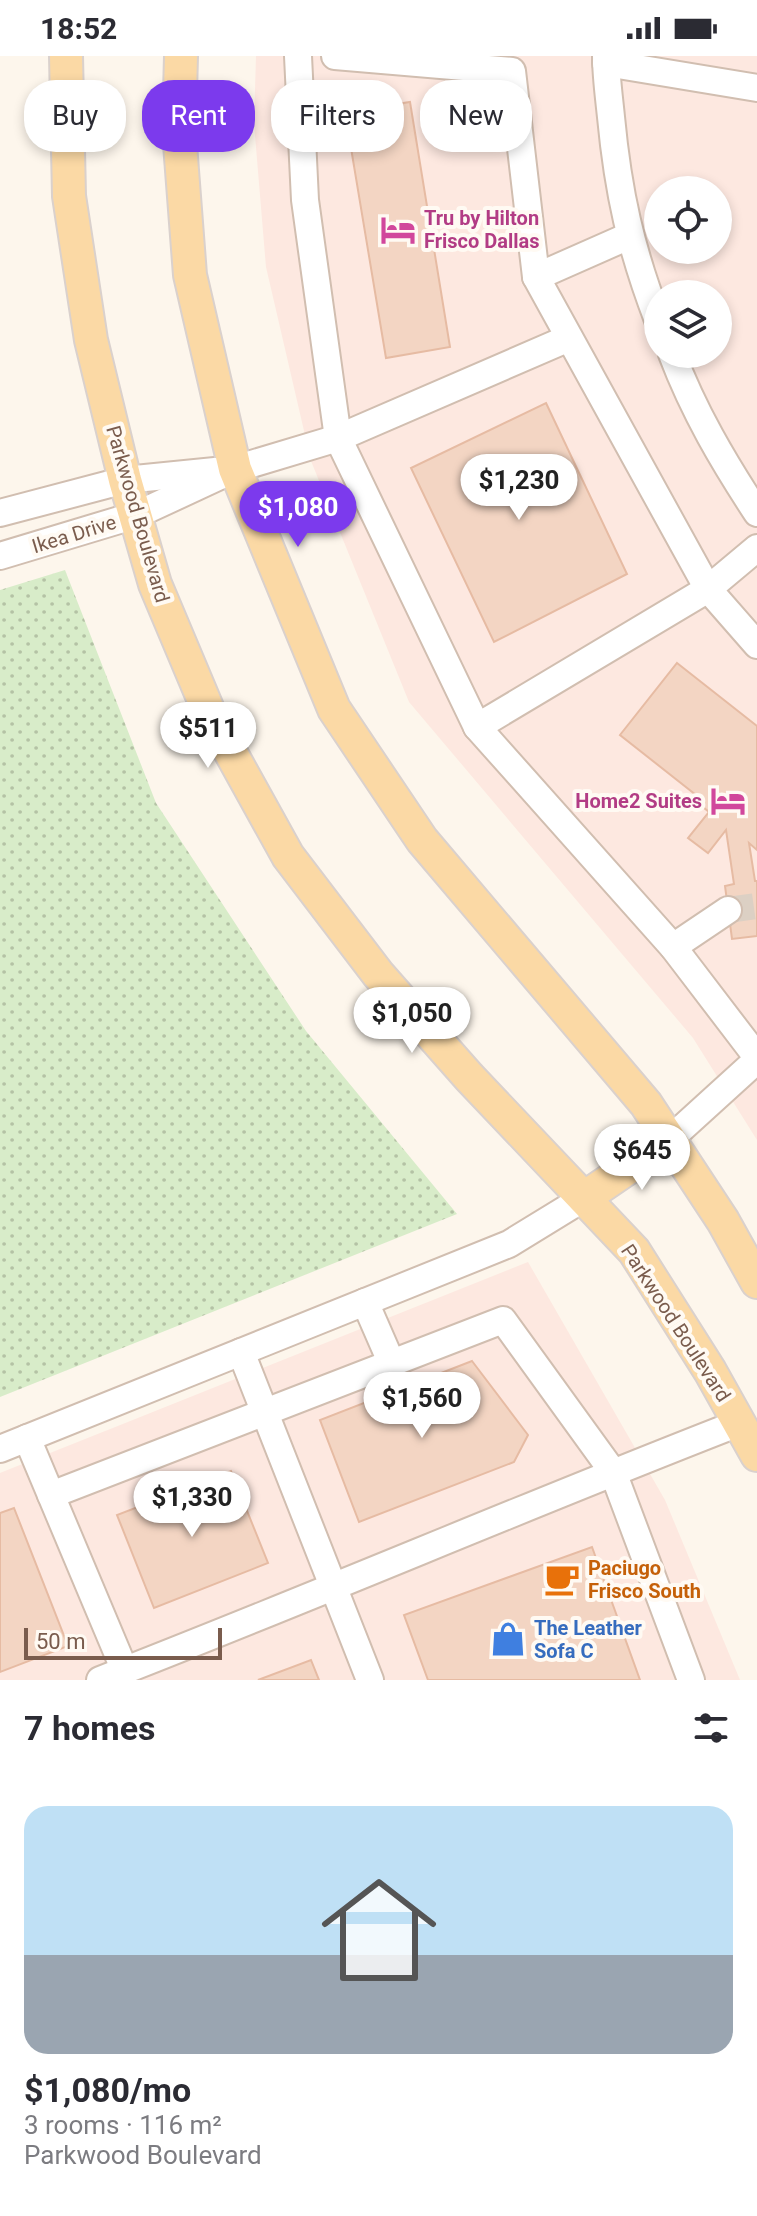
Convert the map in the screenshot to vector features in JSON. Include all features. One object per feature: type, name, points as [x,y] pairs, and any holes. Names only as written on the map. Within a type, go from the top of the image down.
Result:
[{"type":"main road","name":"Parkwood Boulevard","points":[[66,56],[69,196],[91,340],[125,480],[155,584],[211,717],[288,856],[378,974],[469,1077],[634,1251],[710,1371],[757,1455]]},
{"type":"main road","points":[[181,56],[179,131],[190,275],[235,469],[334,709],[422,840],[646,1104],[723,1221],[757,1282]]},
{"type":"main road","points":[[584,1198],[669,1140]]},
{"type":"street","points":[[298,56],[305,200],[338,438],[477,727],[673,947],[757,1058],[669,1140]]},
{"type":"street","points":[[335,56],[512,71],[536,277],[708,589],[757,645]]},
{"type":"street","points":[[644,285],[629,236],[614,147],[606,60],[757,88]]},
{"type":"street","points":[[536,277],[629,236]]},
{"type":"street","points":[[235,469],[338,438],[569,338]]},
{"type":"street","points":[[677,368],[709,437],[757,513]]},
{"type":"street","name":"Ikea Drive","points":[[0,513],[125,480],[235,469]]},
{"type":"street","name":"Ikea Drive","points":[[0,556],[136,515],[235,469]]},
{"type":"street","points":[[477,727],[708,589],[757,548]]},
{"type":"street","points":[[673,947],[728,910]]},
{"type":"street","points":[[0,1449],[509,1244],[584,1198]]},
{"type":"street","points":[[365,1302],[392,1364]]},
{"type":"street","points":[[51,1495],[503,1320],[613,1472],[691,1680]]},
{"type":"street","points":[[241,1352],[370,1680]]},
{"type":"street","points":[[27,1438],[51,1495],[113,1675],[739,1423]]},
{"type":"shaded area","points":[[256,56],[757,56],[757,1140],[693,1038],[409,702],[311,461],[266,267],[255,135]]},
{"type":"shaded area","points":[[528,1262],[665,1500],[740,1680],[0,1680],[0,1473]]},
{"type":"green space","points":[[65,570],[156,803],[306,1031],[457,1214],[0,1397],[0,590]]},
{"type":"building","name":"Tru by Hilton Frisco Dallas","points":[[410,102],[450,347],[386,358],[352,152],[404,152],[404,103]]},
{"type":"building","points":[[546,403],[627,574],[494,642],[411,468]]},
{"type":"building","name":"Home2 Suites","points":[[677,663],[757,726],[757,850],[749,843],[757,881],[757,936],[732,939],[725,886],[734,884],[726,830],[708,853],[688,838],[709,812],[698,803],[701,799],[620,735]]},
{"type":"building","points":[[472,1361],[528,1435],[514,1462],[359,1522],[320,1420]]},
{"type":"building","points":[[231,1471],[268,1563],[154,1608],[117,1515]]},
{"type":"building","points":[[14,1508],[68,1646],[0,1672],[0,1513]]},
{"type":"building","points":[[592,1547],[640,1680],[428,1680],[404,1615]]},
{"type":"building","points":[[311,1660],[319,1680],[258,1680]]},
{"type":"tunnel","points":[[728,910],[757,906]]},
{"type":"place","name":"Tru by Hilton Frisco Dallas","points":[[398,230]]},
{"type":"place","name":"Home2 Suites","points":[[728,801]]},
{"type":"place","name":"Paciugo Frisco South","points":[[562,1579]]},
{"type":"place","name":"The Leather Sofa C","points":[[508,1639]]}]
